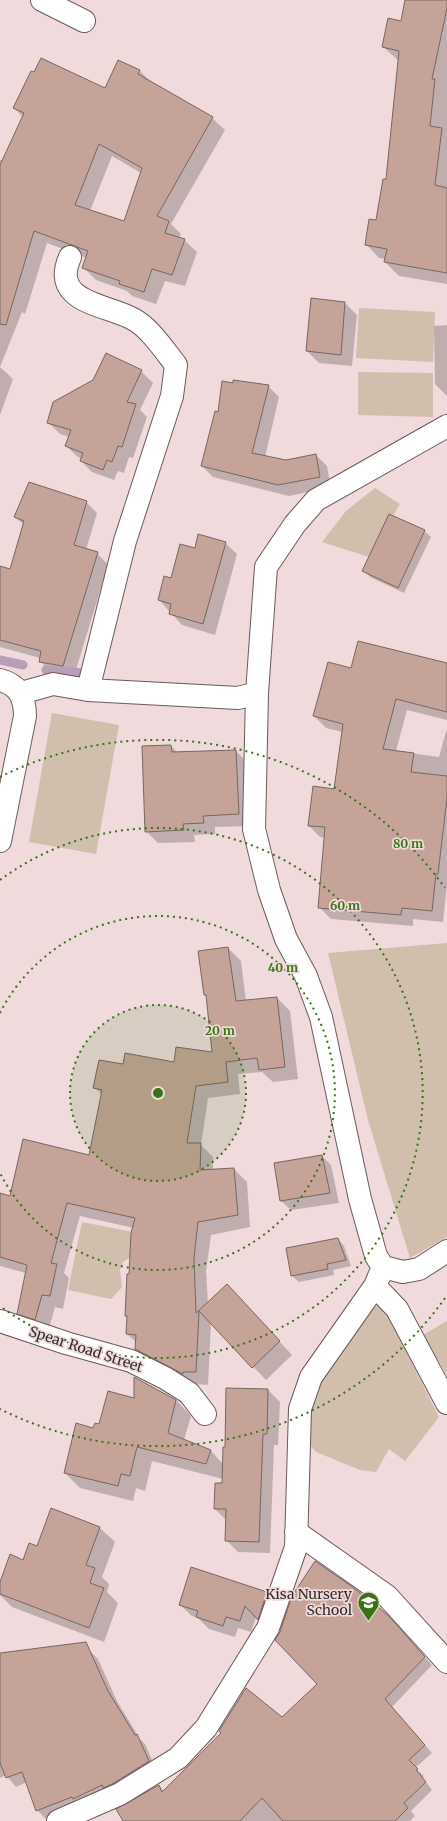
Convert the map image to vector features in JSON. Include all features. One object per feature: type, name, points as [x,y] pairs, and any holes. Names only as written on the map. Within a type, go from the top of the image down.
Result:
[{"type":"street","points":[[42,0],[84,21]]},
{"type":"street","points":[[70,257],[64,270],[68,284],[74,293],[86,301],[134,319],[156,340],[176,366],[172,396],[126,541],[88,690]]},
{"type":"street","points":[[447,426],[316,500],[295,524],[266,567],[257,694],[254,830],[269,890],[286,939],[306,976],[321,1017],[360,1199],[376,1256],[379,1276],[447,1403]]},
{"type":"street","points":[[0,680],[15,687],[21,693],[25,705],[25,716],[0,841]]},
{"type":"street","points":[[21,693],[53,684],[88,690],[238,698],[257,694]]},
{"type":"street","points":[[58,1821],[120,1794],[178,1758],[206,1728],[268,1628],[296,1547],[300,1409],[311,1377],[379,1276],[418,1269],[447,1252]]},
{"type":"street","name":"Spear Road Street","points":[[0,1321],[66,1343],[130,1361],[165,1378],[189,1393],[205,1414]]},
{"type":"street","points":[[296,1532],[387,1596],[447,1662]]},
{"type":"shaded area","points":[[359,308],[435,312],[433,362],[356,358]]},
{"type":"shaded area","points":[[358,372],[433,373],[433,417],[358,415]]},
{"type":"shaded area","points":[[375,488],[400,504],[369,557],[322,542],[346,511]]},
{"type":"shaded area","points":[[52,713],[119,725],[96,854],[29,842]]},
{"type":"shaded area","points":[[447,943],[447,1237],[410,1258],[368,1120],[328,953]]},
{"type":"shaded area","points":[[82,1222],[143,1234],[135,1254],[123,1262],[120,1270],[122,1287],[111,1299],[68,1290]]},
{"type":"shaded area","points":[[383,1302],[386,1312],[439,1417],[405,1461],[389,1449],[376,1472],[360,1470],[316,1452],[307,1442],[310,1412],[319,1382],[370,1311]]},
{"type":"shaded area","points":[[447,1321],[447,1375],[423,1335]]},
{"type":"building","points":[[405,0],[447,0],[447,8],[432,79],[435,79],[430,126],[442,128],[435,185],[447,188],[447,273],[384,262],[387,249],[365,245],[369,219],[376,220],[383,179],[386,179],[399,51],[382,47],[388,18],[401,21]]},
{"type":"building","points":[[41,58],[105,88],[118,60],[140,70],[138,74],[213,117],[157,216],[169,221],[165,233],[185,239],[172,275],[152,269],[144,292],[119,284],[120,281],[82,268],[88,251],[34,231],[6,325],[0,324],[0,165],[24,113],[13,108],[31,71],[34,72]],"holes":[[[99,144],[142,168],[124,221],[75,205]]]},
{"type":"building","points":[[311,298],[345,302],[341,355],[306,351]]},
{"type":"building","points":[[106,353],[142,370],[127,402],[136,404],[122,447],[118,446],[112,462],[107,460],[103,470],[80,461],[83,453],[65,446],[71,430],[47,423],[53,402],[93,380]]},
{"type":"building","points":[[233,380],[269,385],[252,453],[286,460],[316,454],[320,477],[278,485],[201,466],[215,411],[218,412],[222,381],[233,383]]},
{"type":"building","points":[[29,482],[87,501],[74,545],[98,552],[63,666],[39,662],[41,651],[0,640],[0,566],[10,569],[24,521],[14,517]]},
{"type":"building","points":[[389,514],[425,530],[398,588],[362,571]]},
{"type":"building","points":[[198,534],[226,542],[203,624],[169,614],[171,604],[158,600],[164,576],[171,578],[180,544],[195,548]]},
{"type":"building","points":[[358,641],[447,663],[447,712],[396,699],[383,749],[414,753],[411,772],[447,776],[447,798],[432,911],[402,908],[401,915],[318,908],[325,827],[308,826],[313,786],[334,789],[343,724],[313,716],[328,662],[351,668]]},
{"type":"building","points":[[171,745],[172,752],[236,750],[239,814],[203,816],[204,823],[183,824],[184,830],[145,832],[142,746]]},
{"type":"building","points":[[228,947],[236,1001],[277,997],[285,1067],[259,1070],[257,1058],[226,1062],[228,1082],[196,1086],[187,1143],[201,1143],[200,1170],[234,1168],[238,1215],[198,1222],[194,1258],[196,1313],[227,1284],[280,1341],[252,1368],[199,1311],[196,1372],[183,1372],[183,1374],[135,1349],[136,1335],[126,1334],[127,1316],[125,1316],[127,1274],[129,1274],[131,1233],[135,1218],[67,1203],[51,1263],[57,1264],[50,1296],[42,1295],[35,1320],[17,1314],[27,1265],[0,1257],[0,1193],[10,1196],[23,1139],[89,1155],[102,1090],[93,1088],[99,1060],[123,1064],[125,1053],[174,1062],[176,1047],[212,1052],[206,995],[204,995],[198,951]]},
{"type":"building","points":[[322,1155],[330,1193],[280,1201],[274,1163]]},
{"type":"building","points":[[338,1238],[346,1260],[327,1264],[328,1269],[291,1276],[286,1248]]},
{"type":"building","points":[[134,1377],[176,1400],[168,1433],[211,1450],[206,1464],[137,1447],[130,1476],[121,1474],[118,1486],[64,1473],[76,1423],[93,1428],[95,1423],[99,1424],[108,1391],[134,1398]]},
{"type":"building","points":[[226,1388],[268,1389],[267,1434],[263,1434],[259,1542],[225,1541],[226,1509],[214,1509],[215,1483],[222,1483],[223,1447],[225,1447]]},
{"type":"building","points":[[51,1508],[100,1527],[86,1565],[95,1568],[90,1583],[104,1588],[89,1628],[0,1594],[0,1582],[10,1554],[23,1560],[29,1543],[37,1546]]},
{"type":"building","points":[[315,1561],[354,1588],[388,1615],[425,1657],[385,1699],[425,1745],[409,1760],[418,1769],[416,1770],[426,1782],[404,1803],[408,1808],[395,1821],[283,1821],[262,1798],[240,1821],[123,1821],[116,1809],[159,1785],[162,1792],[221,1733],[219,1731],[246,1688],[282,1717],[317,1684],[275,1640],[280,1632],[292,1596]]},
{"type":"building","points":[[191,1567],[267,1592],[258,1620],[245,1606],[240,1621],[226,1617],[223,1626],[196,1617],[198,1611],[179,1605]]},
{"type":"building","points":[[86,1642],[108,1691],[135,1735],[137,1734],[149,1761],[114,1783],[103,1788],[102,1785],[73,1799],[72,1797],[36,1811],[22,1772],[6,1778],[0,1763],[0,1653]]},
{"type":"waterway","points":[[0,660],[23,665]]},
{"type":"waterway","points":[[46,670],[84,673]]},
{"type":"place","name":"Kisa Nursery School","points":[[368,1622]]}]
